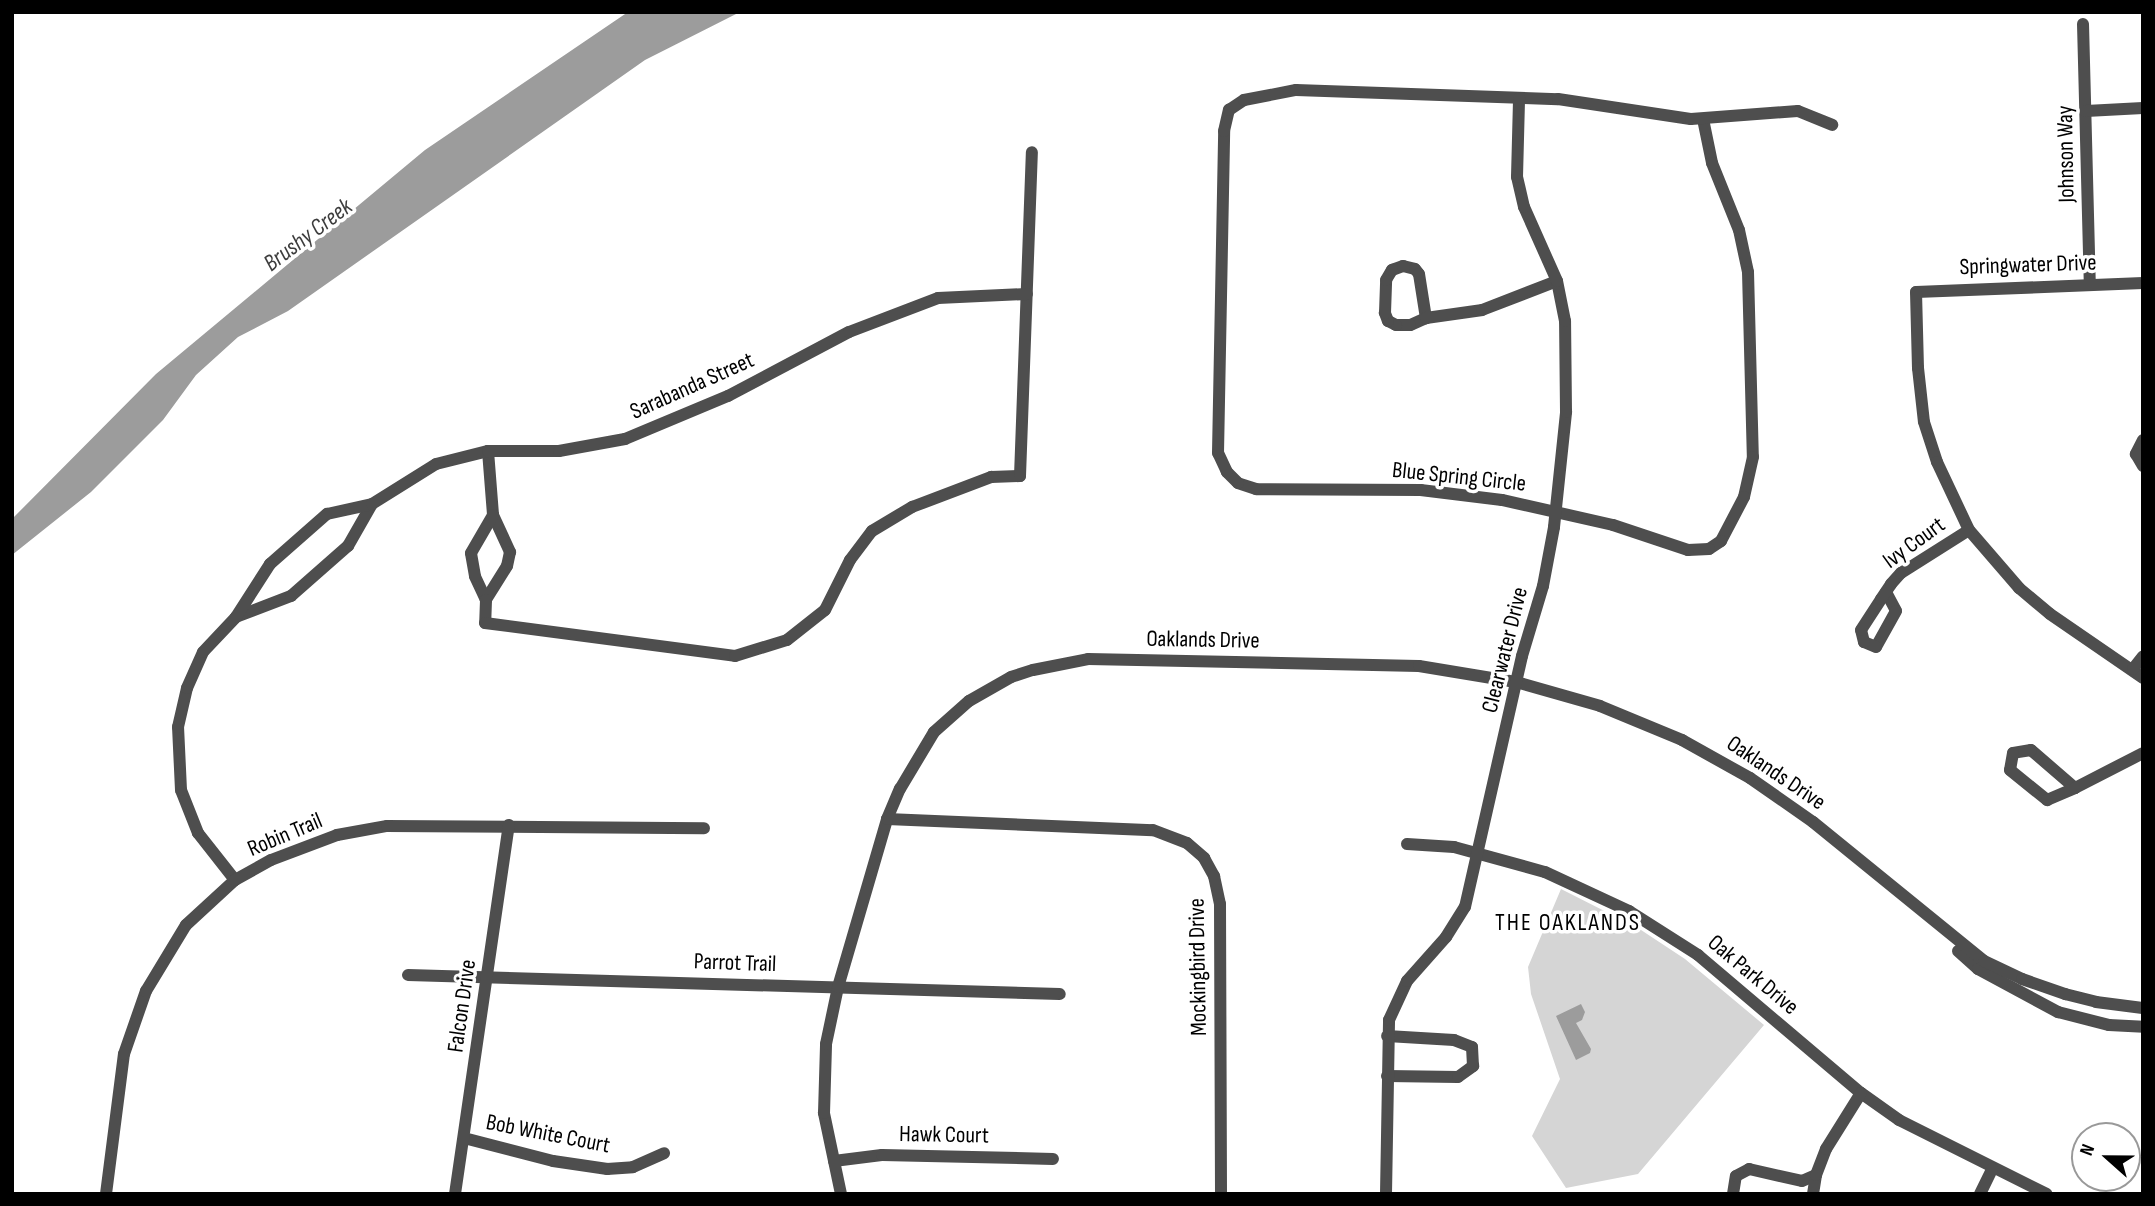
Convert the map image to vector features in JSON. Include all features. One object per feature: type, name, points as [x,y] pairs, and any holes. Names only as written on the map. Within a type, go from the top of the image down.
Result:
[{"type":"street","name":"Johnson Way","points":[[2082,24],[2090,283]]},
{"type":"street","name":"Blue Spring Circle","points":[[1296,90],[1606,104],[1644,113],[1703,119],[1712,163],[1739,230],[1748,272],[1753,457],[1744,497],[1726,536],[1709,549],[1698,551],[1556,510],[1502,500],[1421,490],[1256,489],[1238,483],[1227,472],[1218,453],[1224,131],[1229,110],[1244,100],[1296,90]]},
{"type":"street","name":"Clearwater Drive","points":[[1386,1194],[1389,1020],[1402,988],[1446,937],[1465,907],[1516,682],[1543,586],[1556,510],[1567,391],[1565,321],[1557,281],[1524,207],[1517,177],[1519,98]]},
{"type":"street","points":[[2086,111],[2143,108]]},
{"type":"street","points":[[1703,119],[1798,111],[1832,125]]},
{"type":"street","points":[[493,515],[471,553],[475,576],[486,600],[485,622],[735,656],[787,640],[825,610],[850,561],[872,531],[912,507],[991,477],[1020,476],[1032,152]]},
{"type":"street","points":[[1426,318],[1419,274],[1409,267],[1392,270],[1386,281],[1385,313],[1388,321],[1396,325],[1410,325],[1426,318],[1482,310],[1557,281]]},
{"type":"street","name":"Springwater Drive","points":[[1969,530],[1937,463],[1924,422],[1918,369],[1916,292],[2143,283]]},
{"type":"street","name":"Sarabanda Street","points":[[234,880],[198,833],[185,801],[181,790],[177,727],[187,688],[203,652],[236,617],[270,564],[327,514],[372,504],[436,464],[488,451],[559,451],[625,439],[728,396],[849,332],[938,298],[1027,294]]},
{"type":"street","points":[[2143,440],[2136,454],[2143,466]]},
{"type":"street","points":[[486,600],[510,559],[506,538],[493,515],[488,451]]},
{"type":"street","name":"Sarabanda Street","points":[[236,617],[291,596],[348,546],[372,504]]},
{"type":"street","points":[[1969,530],[2019,588],[2050,614],[2138,674],[2143,656]]},
{"type":"street","name":"Ivy Court","points":[[1886,592],[1901,573],[1969,530]]},
{"type":"street","name":"Oaklands Drive","points":[[841,1194],[824,1113],[823,1067],[838,987],[887,819],[916,760],[934,732],[951,716],[979,694],[1011,677],[1060,663],[1109,659],[1419,666],[1516,682],[1632,718],[1712,755],[1813,822],[1910,904],[1984,961],[2012,975],[2096,1002],[2143,1008]]},
{"type":"street","points":[[2075,788],[2031,750],[2013,753],[2010,770],[2047,800],[2075,788],[2143,753]]},
{"type":"street","name":"Mockingbird Drive","points":[[887,819],[1153,830],[1187,843],[1204,858],[1214,876],[1220,904],[1221,1194]]},
{"type":"street","name":"Falcon Drive","points":[[455,1194],[509,825]]},
{"type":"street","name":"Robin Trail","points":[[106,1194],[124,1055],[146,991],[186,925],[234,880],[271,860],[337,835],[387,826],[704,828]]},
{"type":"street","name":"Oak Park Drive","points":[[1407,844],[1454,847],[1545,872],[1587,890],[1670,935],[1733,983],[1861,1094],[1899,1120],[1992,1169],[2047,1194]]},
{"type":"street","name":"Oaklands Drive","points":[[1910,904],[1978,969],[2017,992],[2058,1012],[2087,1020],[2143,1027]]},
{"type":"street","name":"Parrot Trail","points":[[408,975],[1060,994]]},
{"type":"street","points":[[1387,1036],[1454,1040],[1472,1047],[1474,1066],[1458,1077],[1387,1076]]},
{"type":"street","points":[[1813,1194],[1816,1175],[1832,1138],[1861,1094]]},
{"type":"street","name":"Bob White Court","points":[[464,1138],[553,1161],[607,1169],[633,1167],[664,1153]]},
{"type":"street","name":"Hawk Court","points":[[834,1161],[882,1155],[1053,1159]]},
{"type":"street","points":[[1980,1194],[1992,1169]]},
{"type":"street","points":[[1732,1194],[1736,1176],[1749,1170],[1801,1181],[1816,1175]]},
{"type":"shaded area","points":[[628,12],[740,12],[645,60],[288,311],[238,337],[196,375],[163,420],[91,492],[12,555],[12,519],[156,374],[425,150]]},
{"type":"shaded area","points":[[1561,889],[1638,928],[1685,959],[1764,1025],[1638,1174],[1566,1188],[1532,1136],[1560,1079],[1531,994],[1528,967]]},
{"type":"shaded area","points":[[1581,1004],[1585,1012],[1582,1020],[1576,1023],[1591,1049],[1590,1053],[1576,1060],[1556,1016]]},
{"type":"district","name":"THE OAKLANDS","points":[[1568,923]]},
{"type":"water label","name":"Brushy Creek","points":[[308,235]]}]
